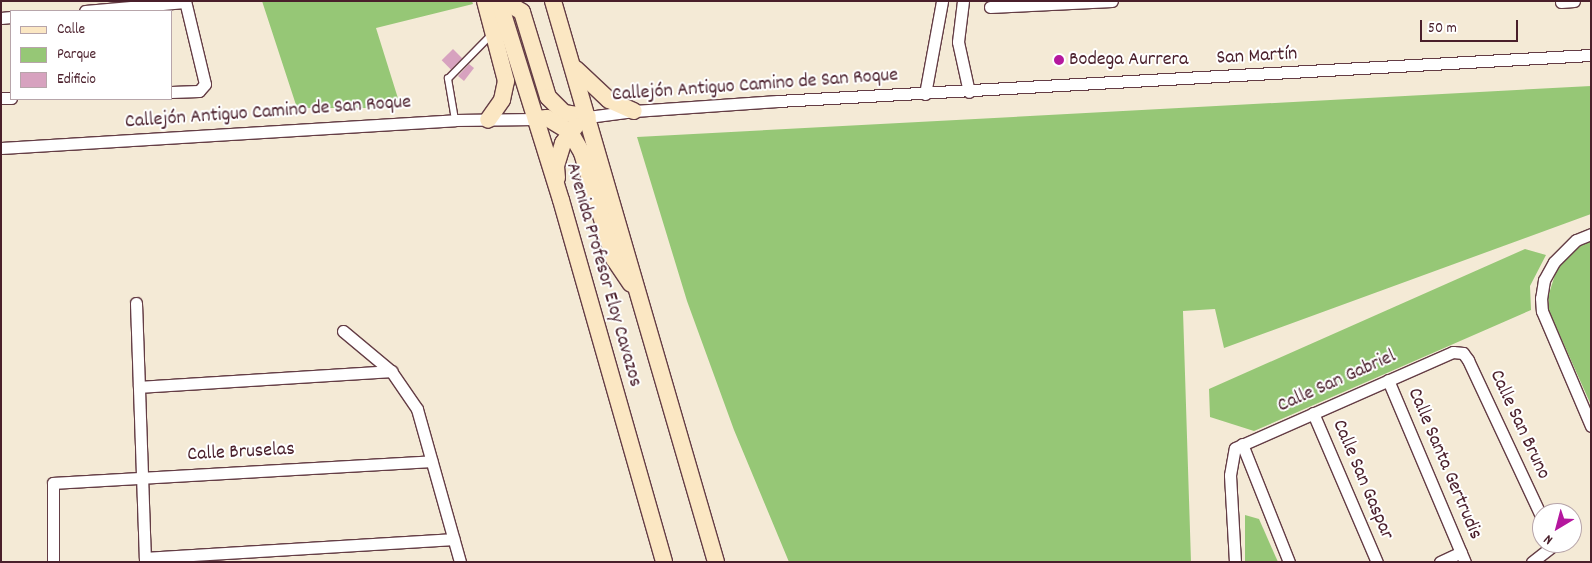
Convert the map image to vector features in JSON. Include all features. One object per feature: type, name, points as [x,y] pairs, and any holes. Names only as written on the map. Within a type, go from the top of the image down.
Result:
[{"type":"main road","points":[[484,1],[506,81],[502,100],[488,120]]},
{"type":"main road","name":"Avenida Profesor Eloy Cavazos","points":[[499,1],[558,184],[664,562]]},
{"type":"main road","points":[[504,1],[522,12],[548,97],[564,113],[588,117]]},
{"type":"main road","name":"Avenida Profesor Eloy Cavazos","points":[[553,1],[716,562]]},
{"type":"main road","points":[[571,63],[588,84],[609,100],[634,110]]},
{"type":"main road","points":[[558,184],[556,166],[570,132],[588,117]]},
{"type":"main road","points":[[536,119],[547,118],[570,132],[587,170],[614,259],[638,294]]},
{"type":"main road","points":[[558,184],[565,165],[578,163],[587,170]]},
{"type":"street","points":[[925,94],[942,1]]},
{"type":"street","points":[[963,1],[958,42],[970,92]]},
{"type":"street","points":[[990,7],[1019,4],[1112,1]]},
{"type":"street","points":[[1561,2],[1574,1]]},
{"type":"street","points":[[96,10],[185,2],[205,79],[199,91],[172,92]]},
{"type":"street","name":"San Martín","points":[[925,94],[1591,55]]},
{"type":"street","name":"Callejón Antiguo Camino de San Roque","points":[[588,117],[634,110],[925,94]]},
{"type":"street","name":"Callejón Antiguo Camino de San Roque","points":[[1,148],[455,120],[536,119]]},
{"type":"street","points":[[1591,234],[1576,240],[1554,262],[1544,280],[1540,298],[1542,311],[1591,426]]},
{"type":"street","points":[[136,303],[145,560],[453,539]]},
{"type":"street","points":[[343,331],[391,371],[417,409],[460,562]]},
{"type":"street","name":"Calle San Gabriel","points":[[1237,447],[1388,380],[1458,352]]},
{"type":"street","name":"Calle San Bruno","points":[[1458,352],[1468,360],[1535,503]]},
{"type":"street","points":[[139,387],[391,371]]},
{"type":"street","name":"Calle Santa Gertrudis","points":[[1388,380],[1463,557]]},
{"type":"street","name":"Calle San Gaspar","points":[[1312,413],[1377,562]]},
{"type":"street","points":[[1235,562],[1230,475],[1237,447]]},
{"type":"street","points":[[1237,447],[1288,562]]},
{"type":"street","name":"Calle Bruselas","points":[[53,562],[53,483],[431,461]]},
{"type":"street","points":[[1532,562],[1543,553]]},
{"type":"street","points":[[1440,562],[1463,557]]},
{"type":"lane","points":[[455,120],[448,79],[493,33]]},
{"type":"green space","points":[[262,1],[472,1],[473,4],[376,28],[401,108],[297,108]]},
{"type":"green space","points":[[1591,86],[1591,214],[1224,348],[1215,309],[1183,311],[1191,562],[789,562],[734,430],[687,301],[637,137]]},
{"type":"green space","points":[[1591,240],[1591,405],[1549,311],[1548,297],[1558,265],[1576,248]]},
{"type":"green space","points":[[1525,249],[1546,255],[1530,286],[1531,310],[1254,431],[1210,417],[1209,389]]},
{"type":"green space","points":[[1245,515],[1259,519],[1278,562],[1245,562]]},
{"type":"building","points":[[453,49],[462,58],[451,70],[442,60]]},
{"type":"building","points":[[469,64],[474,68],[464,81],[458,76]]},
{"type":"place","name":"Bodega Aurrera","points":[[1059,60]]}]
